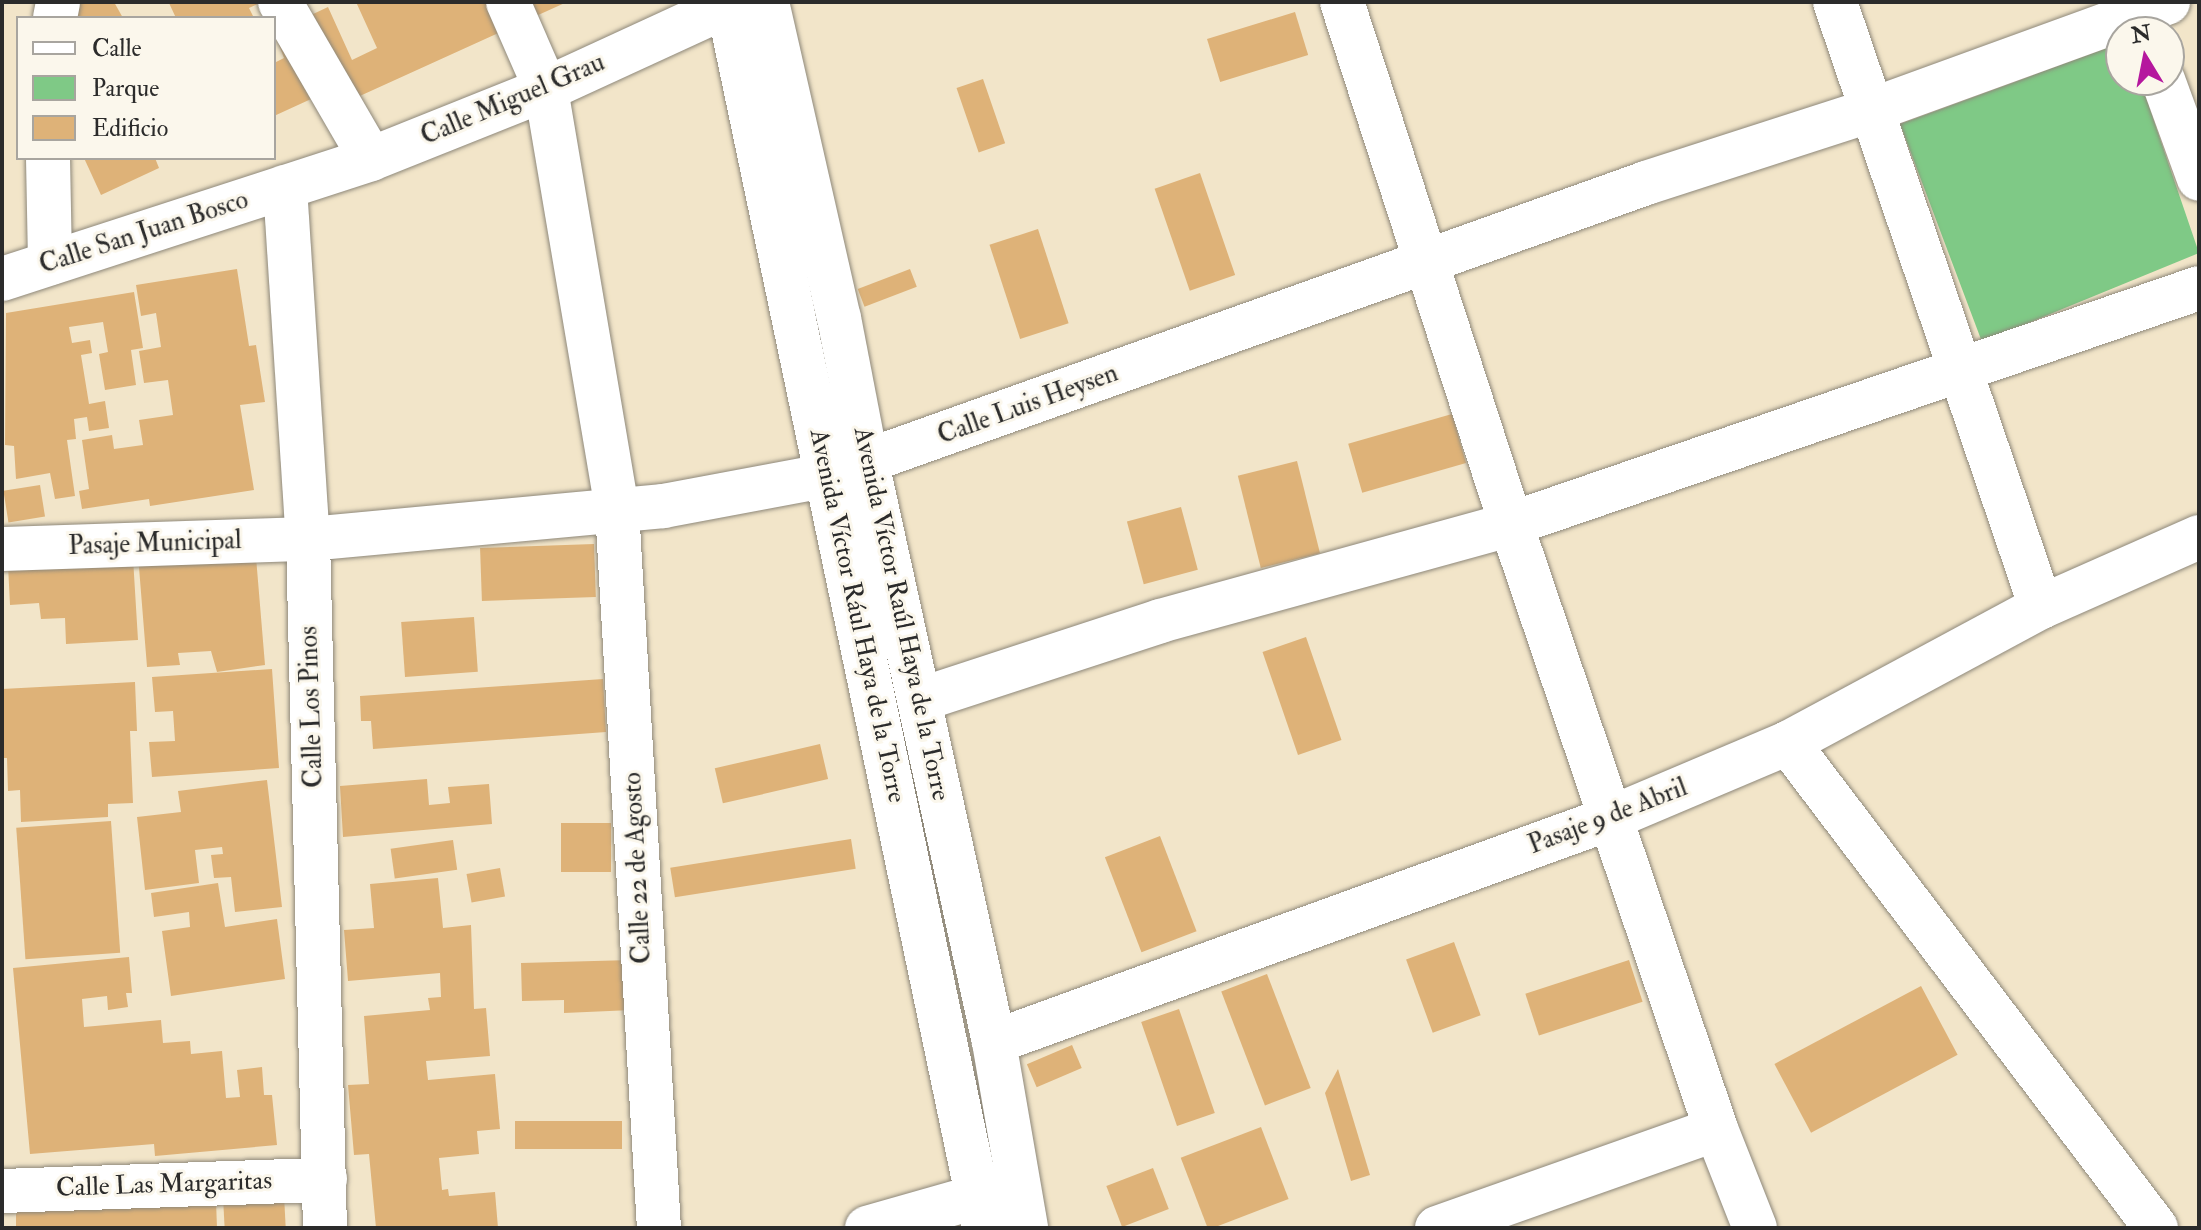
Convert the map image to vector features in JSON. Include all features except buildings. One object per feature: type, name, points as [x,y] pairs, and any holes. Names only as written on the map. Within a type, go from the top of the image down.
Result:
[{"type":"street","points":[[280,2],[371,159]]},
{"type":"street","name":"Calle 22 de Agosto","points":[[508,2],[546,89],[617,509],[659,1228]]},
{"type":"street","points":[[1342,2],[1511,524],[1716,1129],[1755,1228]]},
{"type":"street","points":[[1835,2],[2041,607]]},
{"type":"street","name":"Calle Miguel Grau","points":[[285,187],[371,159],[546,89],[743,3]]},
{"type":"street","name":"Avenida Víctor Rául Haya de la Torre","points":[[743,3],[848,469],[993,1203]]},
{"type":"street","name":"Calle Luis Heysen","points":[[617,509],[678,504],[848,469],[1646,183],[2105,31]]},
{"type":"street","points":[[2169,96],[2199,179]]},
{"type":"street","points":[[48,160],[50,263]]},
{"type":"street","name":"Calle San Juan Bosco","points":[[2,279],[285,187]]},
{"type":"street","name":"Calle Los Pinos","points":[[285,187],[308,539],[325,1228]]},
{"type":"street","points":[[919,700],[1160,621],[1511,524],[2199,288]]},
{"type":"street","name":"Avenida Víctor Raúl Haya de la Torre","points":[[848,469],[919,700],[994,1042],[993,1203],[1026,1228]]},
{"type":"street","name":"Pasaje Municipal","points":[[2,549],[308,539],[617,509]]},
{"type":"street","name":"Pasaje 9 de Abril","points":[[994,1042],[1611,818],[1788,743],[2041,607],[2199,537]]},
{"type":"street","points":[[1788,743],[2156,1228]]},
{"type":"street","points":[[1437,1228],[1716,1129]]},
{"type":"street","name":"Calle Las Margaritas","points":[[2,1193],[325,1180]]},
{"type":"street","points":[[2,1193],[3,1228]]},
{"type":"street","points":[[867,1228],[993,1203]]},
{"type":"green space","points":[[2105,49],[2105,96],[2145,96],[2199,253],[1982,342],[1900,124]]}]
